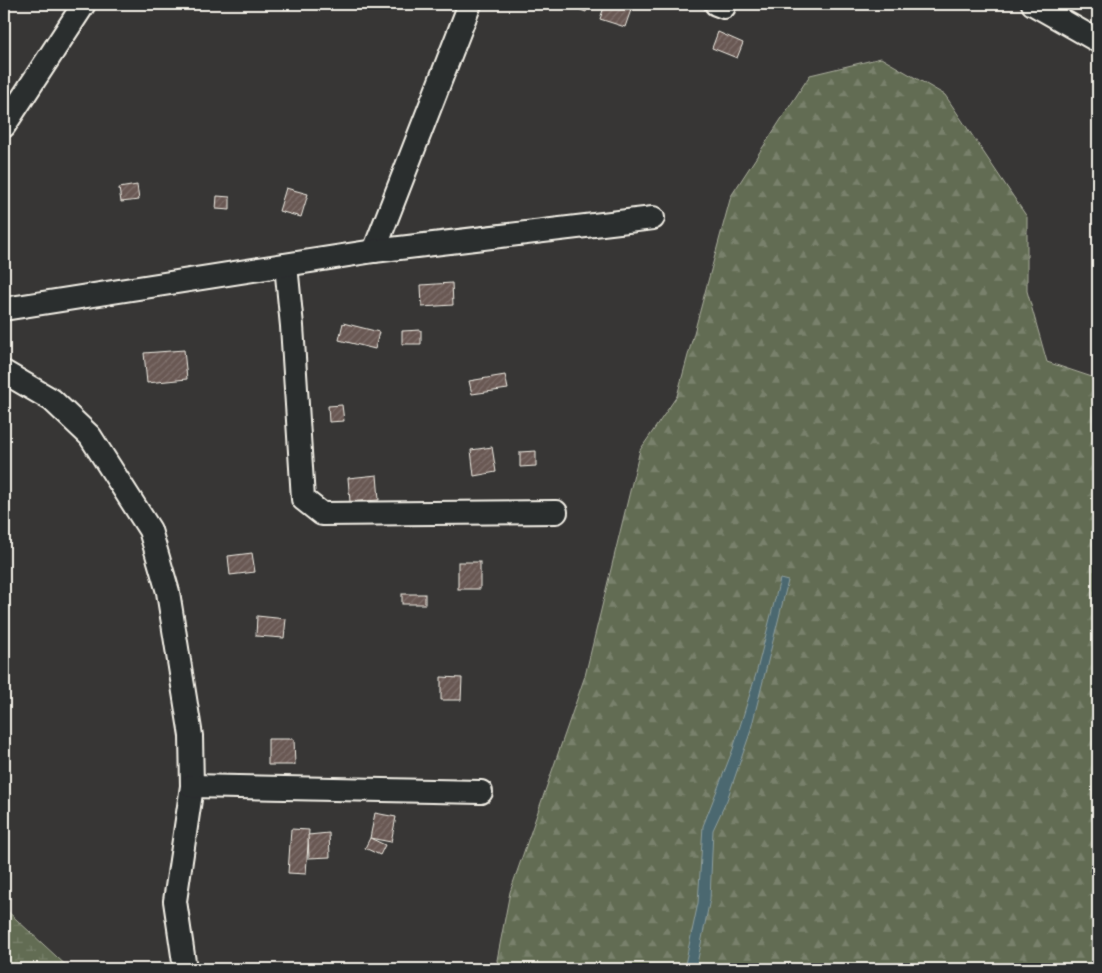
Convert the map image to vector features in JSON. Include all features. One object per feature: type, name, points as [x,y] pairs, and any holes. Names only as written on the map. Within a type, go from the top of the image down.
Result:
[{"type":"street","points":[[4,126],[84,4]]},
{"type":"street","points":[[374,251],[470,4]]},
{"type":"street","points":[[1033,4],[1098,41]]},
{"type":"street","points":[[4,309],[374,251],[653,218]]},
{"type":"street","points":[[286,265],[292,326],[303,499],[322,514],[556,512]]},
{"type":"street","points":[[4,372],[52,400],[90,436],[150,530],[168,592],[191,736],[192,786],[175,902],[185,969]]},
{"type":"street","points":[[192,786],[481,792]]},
{"type":"green space","points":[[881,58],[945,95],[1027,217],[1027,291],[1047,362],[1098,379],[1098,969],[499,969],[497,960],[510,892],[585,676],[640,450],[677,396],[731,196],[810,75]]},
{"type":"green space","points":[[4,908],[70,969],[4,969]]},
{"type":"water","points":[[780,579],[788,581],[750,733],[727,800],[713,830],[710,899],[696,969],[684,969],[698,903],[703,826],[733,749],[756,674]]},
{"type":"building","points":[[564,4],[589,4],[586,12]]},
{"type":"building","points":[[605,4],[633,4],[625,27],[600,19]]},
{"type":"building","points":[[718,32],[743,43],[737,58],[712,48]]},
{"type":"building","points":[[137,185],[139,200],[121,202],[119,188]]},
{"type":"building","points":[[286,188],[308,194],[301,217],[279,211]]},
{"type":"building","points":[[217,196],[230,197],[230,210],[216,209]]},
{"type":"building","points":[[452,283],[453,305],[422,307],[421,285]]},
{"type":"building","points":[[343,323],[379,332],[375,349],[339,340]]},
{"type":"building","points":[[421,330],[421,344],[402,344],[402,331]]},
{"type":"building","points":[[184,350],[187,379],[147,383],[144,353]]},
{"type":"building","points":[[505,375],[508,389],[472,394],[469,381]]},
{"type":"building","points":[[342,405],[344,421],[329,422],[328,406]]},
{"type":"building","points":[[492,447],[496,472],[474,476],[471,450]]},
{"type":"building","points":[[536,451],[536,466],[520,467],[520,452]]},
{"type":"building","points":[[377,475],[379,500],[350,502],[348,478]]},
{"type":"building","points":[[252,553],[255,572],[230,575],[228,556]]},
{"type":"building","points":[[458,562],[480,562],[480,589],[458,589]]},
{"type":"building","points":[[402,594],[425,594],[425,604],[402,604]]},
{"type":"building","points":[[257,616],[286,619],[284,638],[256,636]]},
{"type":"building","points":[[441,677],[462,678],[461,700],[441,700]]},
{"type":"building","points":[[268,739],[294,739],[295,765],[268,765]]},
{"type":"building","points":[[375,813],[396,817],[391,842],[370,838]]},
{"type":"building","points":[[291,829],[309,830],[306,874],[288,873]]},
{"type":"building","points":[[329,833],[330,857],[309,858],[308,835]]},
{"type":"building","points":[[370,838],[385,845],[380,855],[365,848]]}]
